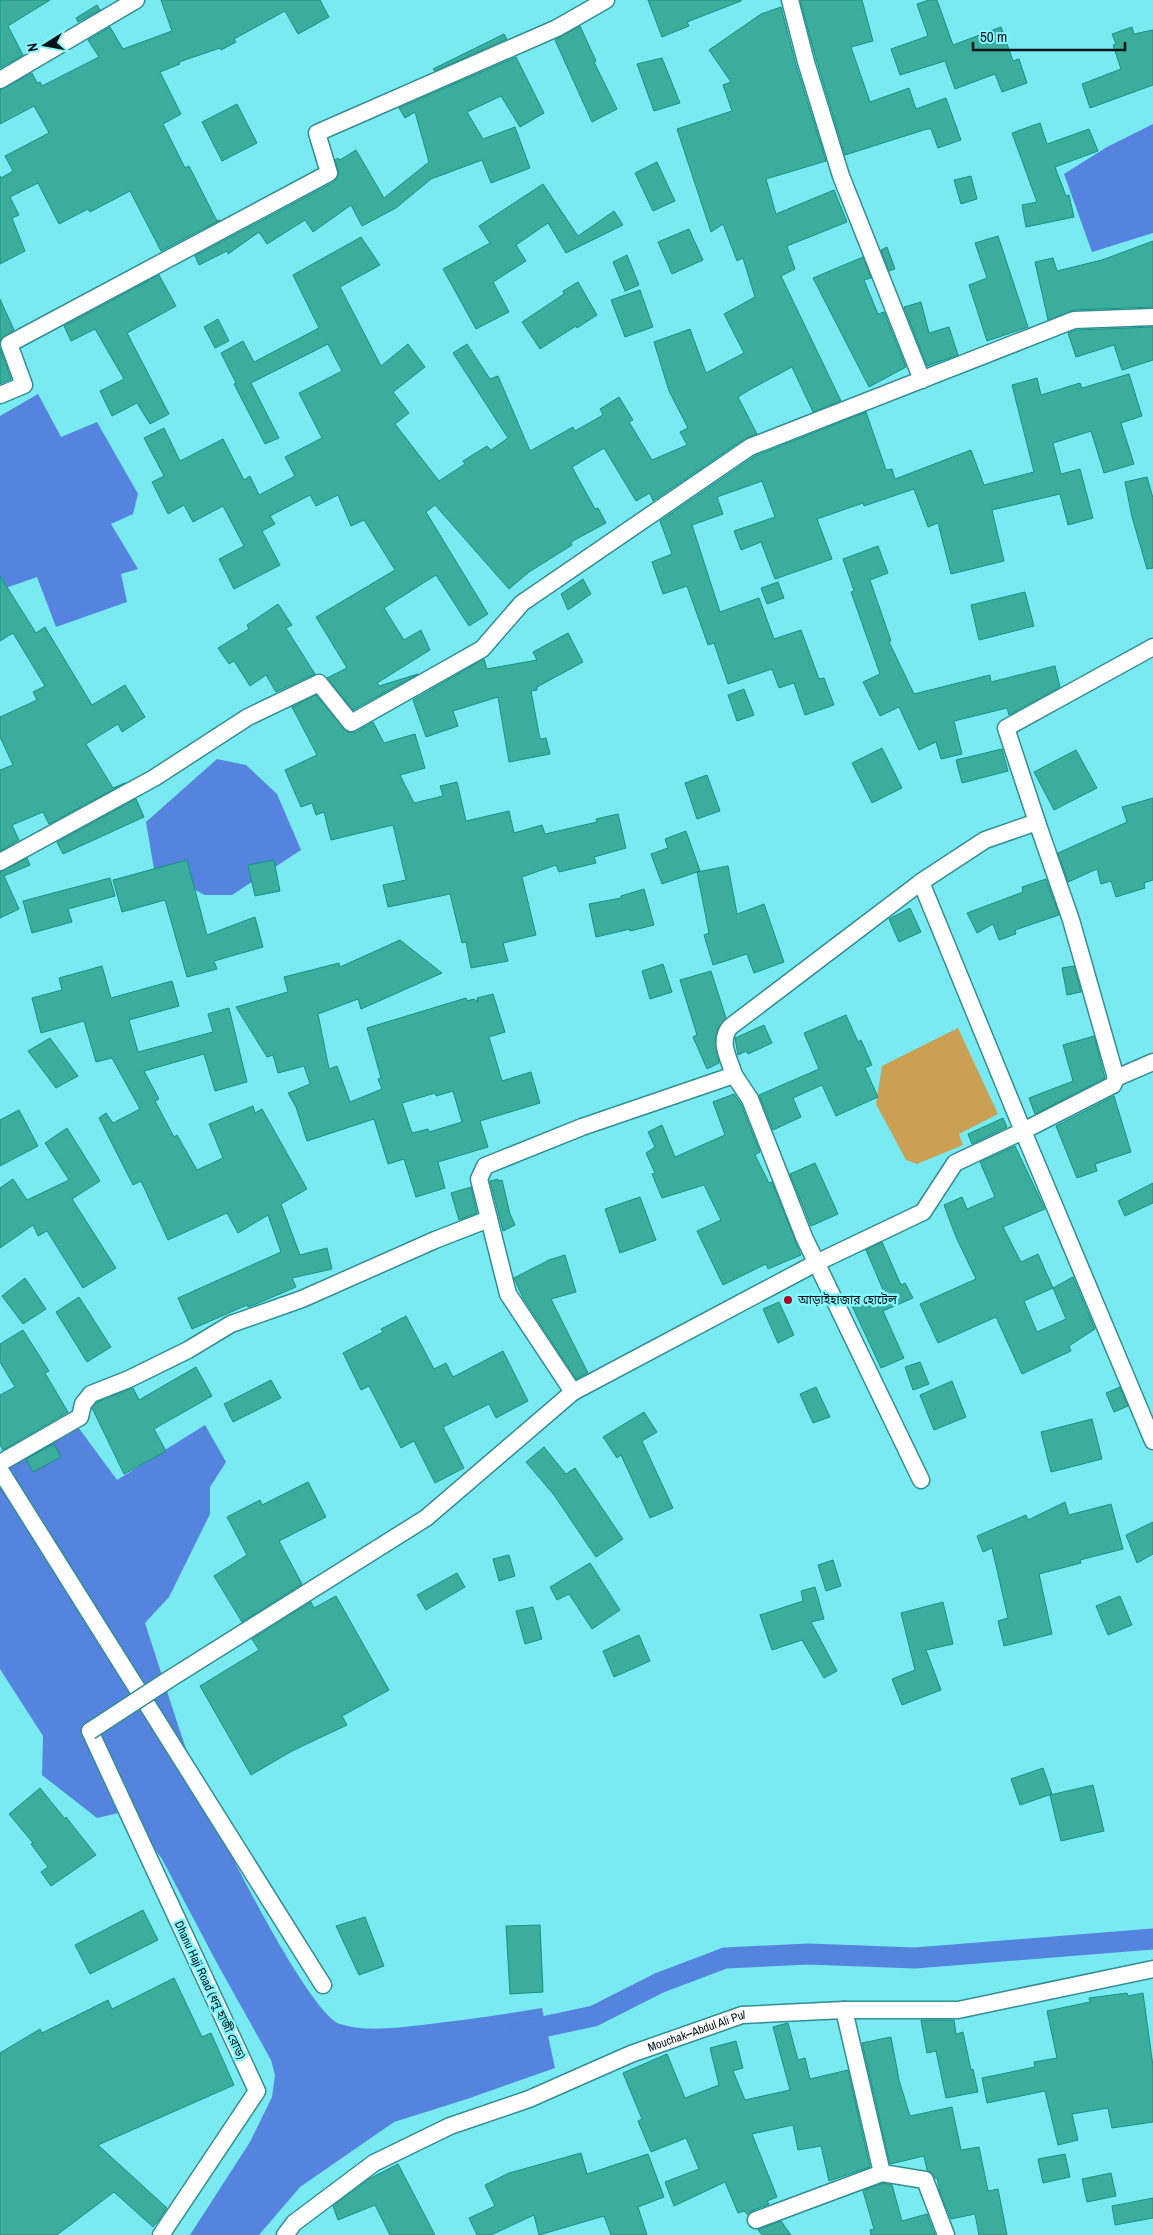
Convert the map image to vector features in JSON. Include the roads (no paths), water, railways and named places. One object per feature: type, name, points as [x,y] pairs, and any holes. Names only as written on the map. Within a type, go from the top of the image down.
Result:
[{"type":"street","points":[[0,80],[136,0]]},
{"type":"street","points":[[0,395],[24,385],[9,344],[329,173],[317,132],[557,28],[606,0]]},
{"type":"street","points":[[790,0],[806,62],[841,176],[922,380]]},
{"type":"street","points":[[0,862],[154,778],[248,716],[319,684],[351,723],[482,649],[522,603],[750,447],[1074,320],[1153,317]]},
{"type":"street","points":[[734,1075],[582,1127],[485,1166],[479,1179],[508,1294],[573,1392],[816,1263],[924,1212],[954,1163],[1023,1131],[1113,1085],[1116,1078],[1070,920],[1006,728],[1153,647]]},
{"type":"street","points":[[921,1480],[804,1238],[750,1099],[734,1075],[724,1044],[724,1035],[730,1027],[921,882],[985,840],[1037,822]]},
{"type":"street","points":[[921,882],[1153,1441]]},
{"type":"street","points":[[1116,1078],[1153,1062]]},
{"type":"street","points":[[0,1463],[80,1417],[83,1404],[91,1394],[129,1379],[188,1350],[231,1324],[302,1299],[434,1240],[489,1219]]},
{"type":"street","name":"Dhanu Haji Road (ধনু হাজী রোড)","points":[[161,2235],[257,2091],[90,1731],[426,1518],[573,1392]]},
{"type":"street","points":[[0,1470],[323,1985]]},
{"type":"street","name":"Mouchak--Abdul Ali Pul","points":[[293,2231],[374,2163],[450,2126],[529,2099],[631,2054],[742,2015],[844,2010],[958,2010],[1153,1969]]},
{"type":"street","points":[[844,2010],[882,2173]]},
{"type":"street","points":[[756,2220],[882,2173],[926,2180],[946,2235]]},
{"type":"water","points":[[1153,124],[1153,233],[1092,252],[1064,174],[1107,147]]},
{"type":"water","points":[[38,394],[61,437],[97,422],[138,494],[133,514],[111,524],[138,569],[121,574],[127,602],[56,627],[37,577],[3,589],[0,585],[0,416]]},
{"type":"water","points":[[217,759],[246,765],[277,794],[301,850],[232,895],[205,895],[154,869],[146,822]]},
{"type":"water","points":[[205,1425],[226,1462],[210,1487],[210,1514],[169,1597],[145,1623],[200,1788],[242,1877],[307,1989],[326,2013],[340,2024],[370,2029],[391,2028],[542,2008],[555,2068],[394,2122],[300,2187],[259,2235],[190,2235],[250,2142],[272,2097],[275,2075],[271,2060],[162,1859],[127,1811],[97,1818],[42,1775],[43,1736],[0,1669],[0,1467],[78,1427],[117,1480]]},
{"type":"waterway","points":[[519,2032],[594,2016],[659,1983],[725,1958],[808,1954],[915,1958],[1153,1939]]},
{"type":"place","name":"আড়াইহাজার হোটেল","points":[[788,1300]]}]
